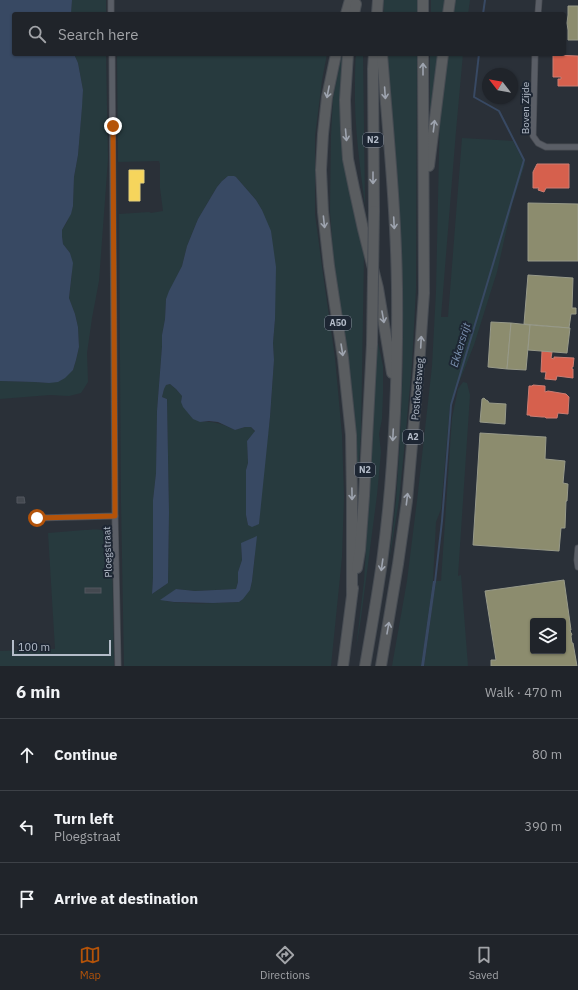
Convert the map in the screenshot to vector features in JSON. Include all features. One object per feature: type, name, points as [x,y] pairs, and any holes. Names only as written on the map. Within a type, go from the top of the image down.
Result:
[{"type":"highway","points":[[378,0],[378,12]]},
{"type":"highway","points":[[423,0],[423,12]]},
{"type":"highway","points":[[448,12],[450,0]]},
{"type":"highway","name":"A50","points":[[336,56],[327,97],[323,134],[323,212],[329,266],[343,358],[351,435],[352,594]]},
{"type":"highway","name":"Postkoetsweg","points":[[348,56],[345,100],[348,159],[363,229],[378,288],[395,396]]},
{"type":"highway","name":"N2","points":[[344,666],[352,594],[360,550],[372,344],[374,56]]},
{"type":"highway","name":"Postkoetsweg","points":[[365,666],[374,619],[389,501],[397,362],[397,287],[393,203],[382,56]]},
{"type":"highway","name":"Postkoetsweg","points":[[381,666],[407,501],[419,366],[424,293],[423,56]]},
{"type":"highway","name":"Postkoetsweg","points":[[424,206],[443,56]]},
{"type":"street","points":[[111,0],[111,12]]},
{"type":"street","points":[[538,12],[539,0]]},
{"type":"street","name":"Ploegstraat","points":[[112,56],[115,516],[118,666]]},
{"type":"street","name":"Boven Zijde","points":[[535,56],[533,136],[538,143],[546,147],[578,147]]},
{"type":"street","points":[[37,518],[115,516]]},
{"type":"street","points":[[578,548],[578,567]]},
{"type":"green space","points":[[72,0],[106,0],[106,12],[71,12]]},
{"type":"green space","points":[[383,0],[418,0],[418,12],[384,12]]},
{"type":"green space","points":[[431,0],[446,0],[444,12],[431,12]]},
{"type":"green space","points":[[455,0],[470,0],[468,12],[453,12]]},
{"type":"green space","points":[[75,56],[106,56],[108,159],[99,281],[87,353],[88,382],[81,393],[69,396],[50,395],[0,399],[0,381],[49,383],[73,370],[76,360],[79,347],[78,327],[69,298],[72,274],[70,253],[63,244],[62,230],[67,222],[73,206],[74,177],[78,155],[83,90],[78,63]]},
{"type":"green space","points":[[117,56],[327,56],[315,136],[315,214],[335,358],[342,435],[344,497],[342,557],[331,666],[124,666],[119,214],[163,211],[159,161],[118,162]],"holes":[[[236,177],[256,200],[262,210],[275,319],[273,343],[274,360],[270,417],[265,458],[248,525],[246,515],[246,470],[248,463],[247,441],[255,432],[251,427],[235,430],[218,423],[200,422],[181,402],[182,396],[176,389],[170,384],[165,385],[162,397],[167,399],[169,512],[168,583],[152,594],[153,500],[156,473],[157,411],[166,299],[182,266],[187,246],[198,219],[217,187],[225,178]],[[241,544],[255,555],[250,590],[239,602],[193,603],[166,601],[176,589],[195,591],[236,589],[238,572],[242,560]]]},
{"type":"green space","points":[[342,56],[344,56],[354,210],[364,254],[361,434],[358,476],[348,357],[334,266],[330,211],[333,98]]},
{"type":"green space","points":[[356,56],[363,56],[365,206],[355,116]]},
{"type":"green space","points":[[387,56],[417,56],[416,289],[412,363],[399,500],[389,562],[396,500],[400,440],[403,361],[403,286]]},
{"type":"green space","points":[[430,56],[440,56],[430,138]]},
{"type":"green space","points":[[447,56],[463,56],[441,317],[448,317],[462,138],[513,141],[525,164],[512,205],[497,272],[474,345],[450,405],[441,509],[436,522],[433,581],[421,666],[392,666],[407,581],[432,366],[436,291],[440,108]]},
{"type":"green space","points":[[377,338],[383,366],[382,419],[379,434],[381,452],[377,495],[356,649],[364,581]]},
{"type":"green space","points":[[463,382],[467,383],[470,395],[458,576],[461,575],[468,666],[424,666],[436,581],[441,581],[452,418],[458,389]]},
{"type":"green space","points":[[84,530],[105,531],[111,539],[114,666],[0,666],[0,651],[55,649],[48,533]]},
{"type":"water","points":[[0,0],[72,0],[71,12],[12,12],[12,56],[75,56],[78,63],[83,90],[78,155],[74,177],[73,206],[71,214],[62,230],[62,236],[63,244],[70,253],[73,263],[69,298],[78,327],[79,347],[73,370],[65,378],[58,382],[0,381]]},
{"type":"water","points":[[228,176],[236,177],[256,200],[262,210],[271,231],[276,267],[273,343],[274,360],[270,417],[259,524],[252,527],[248,525],[246,515],[246,470],[248,463],[247,441],[255,431],[251,427],[235,430],[218,422],[200,422],[193,419],[183,407],[181,402],[182,396],[170,384],[166,385],[162,397],[167,399],[169,512],[168,583],[152,594],[153,500],[156,473],[157,411],[166,299],[182,266],[187,246],[198,219],[217,187]]},
{"type":"water","points":[[257,536],[250,590],[239,602],[213,603],[174,602],[160,600],[176,589],[195,591],[236,589],[238,572],[242,560],[241,543]]},
{"type":"water","points":[[433,581],[436,581],[424,666],[421,666]]},
{"type":"building: Homes","points":[[129,170],[144,170],[144,183],[140,183],[140,201],[129,201]]},
{"type":"building: Shops","points":[[553,56],[578,56],[578,86],[558,86],[558,79],[561,79],[561,77],[553,77]]},
{"type":"building: Shops","points":[[537,164],[569,164],[569,188],[546,188],[544,192],[538,190],[539,188],[533,188],[533,172]]},
{"type":"building: Shops","points":[[542,351],[552,352],[551,358],[554,359],[554,357],[574,358],[572,367],[573,378],[557,376],[556,380],[545,379],[546,372],[541,372]]},
{"type":"building: Shops","points":[[529,386],[545,386],[545,392],[548,391],[566,394],[569,397],[568,414],[558,413],[557,418],[527,415]]},
{"type":"building: Industry","points":[[568,6],[578,6],[578,40],[568,40]]},
{"type":"building: Industry","points":[[528,203],[578,204],[578,261],[528,261]]},
{"type":"building: Industry","points":[[528,275],[573,278],[572,308],[576,308],[576,314],[571,314],[569,328],[524,324]]},
{"type":"building: Industry","points":[[491,322],[511,323],[507,369],[488,367]]},
{"type":"building: Industry","points":[[511,323],[530,325],[526,370],[507,369]]},
{"type":"building: Industry","points":[[530,325],[570,328],[567,353],[528,350]]},
{"type":"building: Industry","points":[[484,398],[489,403],[506,404],[505,424],[480,422],[482,399]]},
{"type":"building: Industry","points":[[480,433],[546,437],[545,459],[565,461],[563,483],[568,484],[567,501],[565,528],[561,528],[559,551],[473,545]]},
{"type":"building: Industry","points":[[564,580],[570,630],[577,666],[491,666],[491,660],[496,660],[485,591]]},
{"type":"building: Other","points":[[17,497],[24,497],[25,503],[17,503]]},
{"type":"building: Other","points":[[85,588],[101,588],[101,593],[85,593]]},
{"type":"waterway","name":"Ekkersrijt","points":[[483,12],[485,0]]},
{"type":"waterway","name":"Ekkersrijt","points":[[435,582],[442,521],[451,405],[524,160],[499,111],[474,97],[479,56]]},
{"type":"route","points":[[37,518],[115,516],[113,126]]}]
